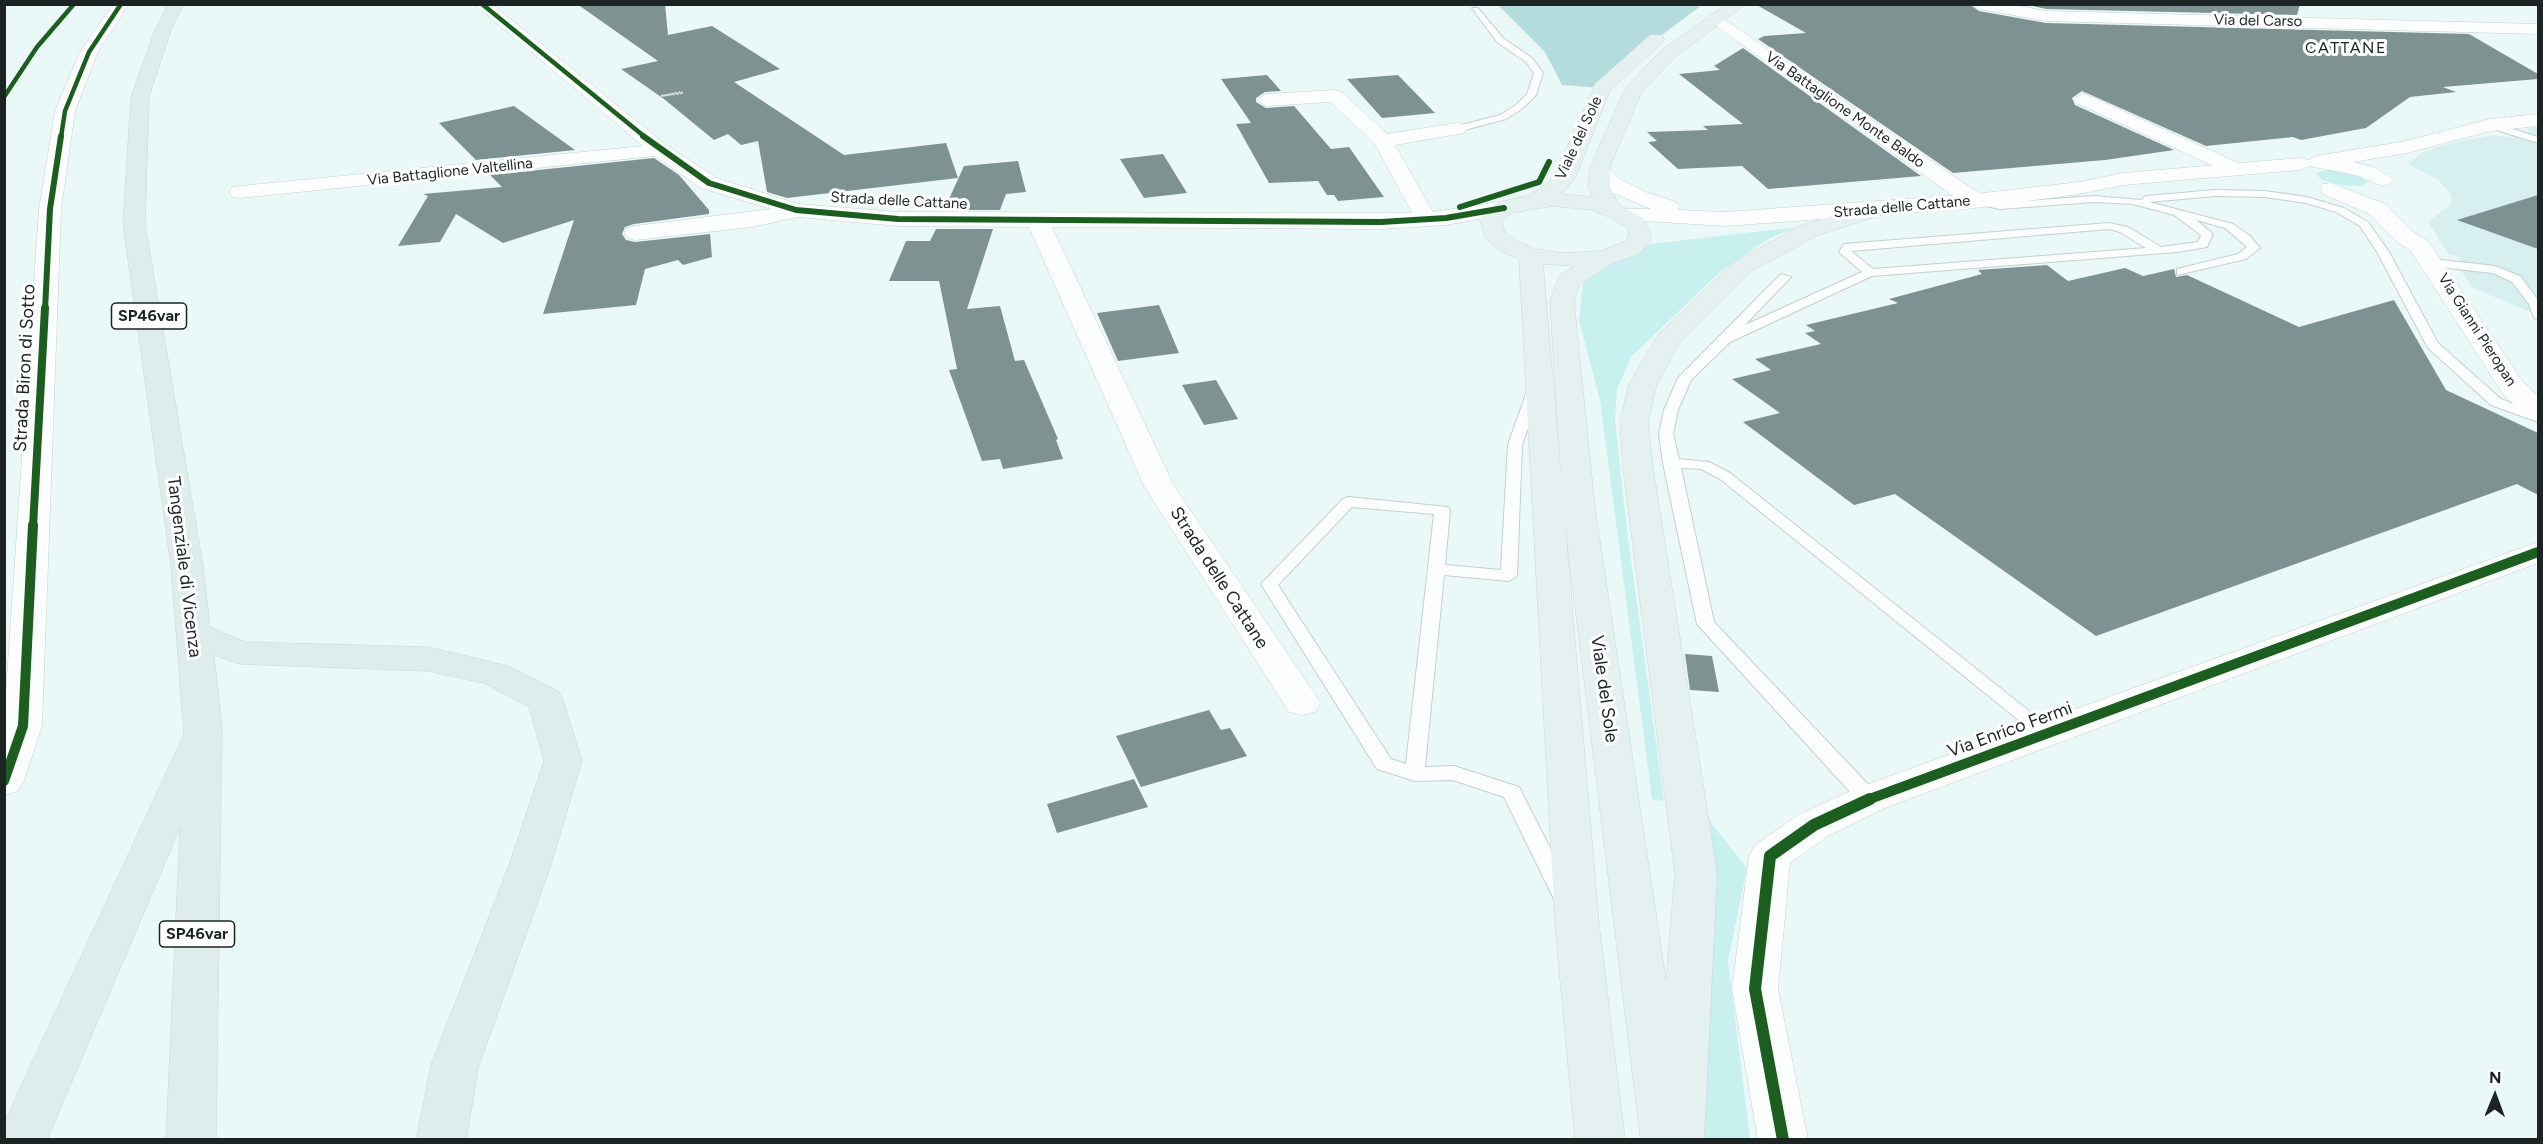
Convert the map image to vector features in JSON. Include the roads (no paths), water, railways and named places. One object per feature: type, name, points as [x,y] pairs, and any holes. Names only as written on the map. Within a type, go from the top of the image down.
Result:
[{"type":"highway","name":"Tangenziale di Vicenza","points":[[176,4],[163,30],[140,97],[134,224],[187,566],[203,728],[191,1140]]},
{"type":"highway","points":[[193,633],[240,653],[291,657],[428,658],[495,674],[545,700],[563,761],[529,868],[455,1065],[441,1140]]},
{"type":"highway","points":[[22,1140],[203,728]]},
{"type":"main road","name":"Viale del Sole","points":[[1599,170],[1633,91],[1670,53],[1715,18],[1738,4]]},
{"type":"main road","name":"Viale del Sole","points":[[1537,200],[1554,189],[1564,176],[1602,88],[1666,31]]},
{"type":"main road","points":[[1504,208],[1491,219],[1492,233],[1515,247],[1576,260],[1622,250],[1640,233],[1635,223],[1616,211],[1599,187],[1599,170]]},
{"type":"main road","name":"Viale del Sole","points":[[1504,208],[1537,200],[1582,201],[1616,211]]},
{"type":"main road","points":[[1679,1140],[1696,873],[1638,468],[1634,421],[1643,384],[1668,340],[1742,267],[1808,231],[1873,210]]},
{"type":"main road","points":[[1515,247],[1541,373],[1577,924],[1600,1140]]},
{"type":"main road","name":"Viale del Sole","points":[[1622,250],[1568,281],[1562,301],[1579,508],[1666,1140]]},
{"type":"street","name":"Strada Biron di Sotto","points":[[4,781],[22,726],[50,209],[65,111],[89,52],[121,4]]},
{"type":"street","name":"Strada delle Cattane","points":[[482,4],[513,32],[659,149],[709,183],[796,210],[898,219],[1381,222],[1426,219],[1504,208]]},
{"type":"street","name":"Via del Carso","points":[[1979,4],[2046,16],[2538,29]]},
{"type":"street","points":[[2367,10],[2394,25]]},
{"type":"street","name":"Via Battaglione Monte Baldo","points":[[1715,18],[1975,201]]},
{"type":"street","points":[[1266,100],[1335,96],[1383,141],[1426,219]]},
{"type":"street","points":[[2083,99],[2234,168]]},
{"type":"street","name":"Strada delle Cattane","points":[[1616,211],[1725,219],[1975,201],[2079,188],[2123,179],[2308,163],[2407,147],[2490,125],[2538,120]]},
{"type":"street","points":[[1383,141],[1457,129]]},
{"type":"street","name":"Strada delle Cattane","points":[[2079,188],[2136,187],[2238,178],[2361,192],[2382,185],[2386,162],[2407,147]]},
{"type":"street","name":"Via Battaglione Valtellina","points":[[240,192],[613,156],[659,149]]},
{"type":"street","points":[[2323,186],[2298,176],[2294,169],[2308,163],[2350,167],[2382,185]]},
{"type":"street","name":"Strada delle Cattane","points":[[1599,170],[1612,183],[1640,198],[1680,210],[1725,219]]},
{"type":"street","name":"Via Gianni Pieropan","points":[[2382,185],[2406,214],[2421,237],[2426,254],[2513,388],[2538,411]]},
{"type":"street","name":"Via Gianni Pieropan","points":[[2323,186],[2377,208],[2404,236],[2426,254]]},
{"type":"street","name":"Strada delle Cattane","points":[[635,233],[752,220],[796,210]]},
{"type":"street","name":"Strada delle Cattane","points":[[1622,250],[1674,230],[1725,219]]},
{"type":"street","name":"Strada delle Cattane","points":[[1038,221],[1159,486],[1302,703]]},
{"type":"street","name":"Strada delle Cattane","points":[[1381,222],[1457,231],[1515,247]]},
{"type":"street","name":"Via Enrico Fermi","points":[[1783,1140],[1755,989],[1770,856],[1814,825],[1871,798],[2538,552]]},
{"type":"lane","points":[[1457,129],[1503,117],[1519,107],[1531,95],[1539,73],[1529,60],[1500,40],[1475,10]]},
{"type":"lane","points":[[2490,125],[2538,140]]},
{"type":"lane","points":[[1975,201],[2000,206],[2094,198],[2133,201],[2215,193],[2265,194],[2307,200],[2340,210],[2364,224],[2383,252],[2433,345],[2496,402],[2538,418]]},
{"type":"lane","points":[[2133,201],[2229,226],[2245,237],[2254,248],[2242,257],[2181,272]]},
{"type":"lane","points":[[1725,339],[1870,273],[2203,245],[2207,234],[2178,213]]},
{"type":"lane","points":[[1870,273],[1845,252],[1848,246],[2109,226],[2124,229],[2158,250]]},
{"type":"lane","points":[[2426,254],[2495,270],[2516,279],[2533,294],[2538,315]]},
{"type":"lane","points":[[1785,277],[1685,378],[1671,410],[1666,434],[1670,463],[1707,624],[1857,789],[1871,798]]},
{"type":"lane","points":[[1436,570],[1509,576],[1515,445],[1541,373]]},
{"type":"lane","points":[[1670,463],[1704,465],[1725,476],[2049,734]]},
{"type":"lane","points":[[1414,774],[1442,510],[1348,502],[1269,584],[1384,764],[1414,774],[1454,773],[1512,792],[1577,924]]},
{"type":"district","name":"CATTANE","points":[[2346,48]]}]
